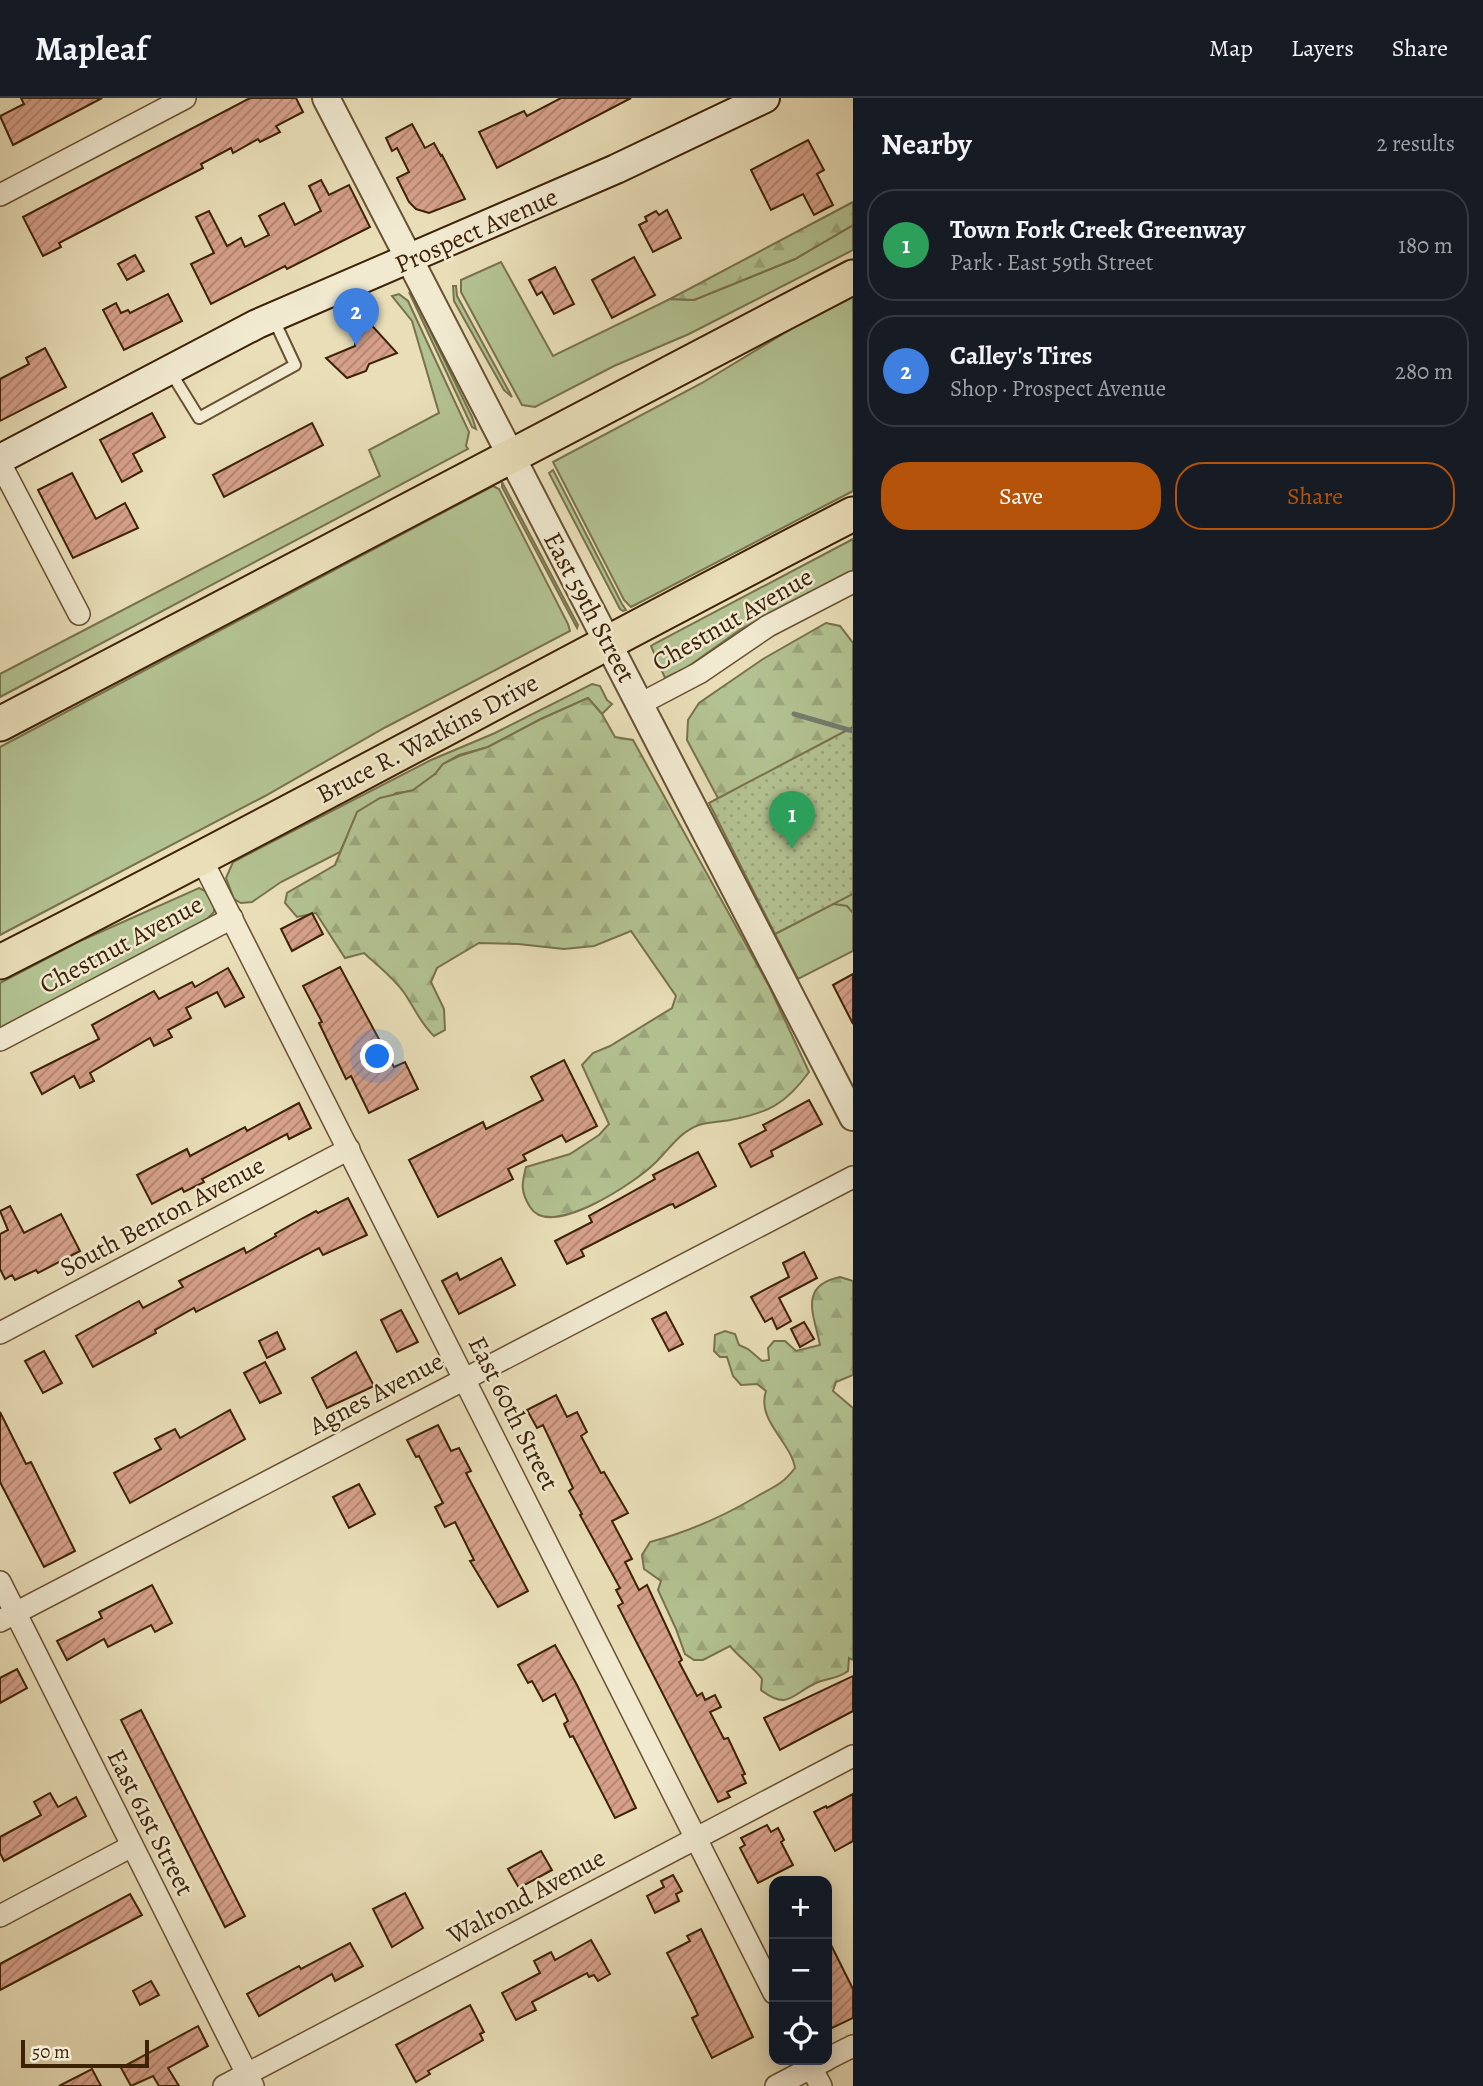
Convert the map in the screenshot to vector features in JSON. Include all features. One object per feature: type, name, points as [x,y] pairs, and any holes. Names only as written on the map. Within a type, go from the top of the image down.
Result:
[{"type":"highway","points":[[0,724],[853,277]]},
{"type":"highway","name":"Bruce R. Watkins Drive","points":[[0,962],[202,860],[607,641],[853,514]]},
{"type":"main road","name":"Prospect Avenue","points":[[0,461],[273,317],[616,169],[765,98]]},
{"type":"street","points":[[0,195],[185,98]]},
{"type":"street","name":"East 59th Street","points":[[327,98],[853,1117]]},
{"type":"street","points":[[0,461],[79,614]]},
{"type":"street","name":"Chestnut Avenue","points":[[640,704],[699,673],[768,626],[853,582]]},
{"type":"street","name":"East 60th Street","points":[[202,860],[769,1983]]},
{"type":"street","name":"Chestnut Avenue","points":[[0,1040],[232,918]]},
{"type":"street","name":"South Benton Avenue","points":[[0,1333],[349,1149]]},
{"type":"street","name":"Agnes Avenue","points":[[8,1617],[853,1177]]},
{"type":"street","name":"East 61st Street","points":[[0,1582],[8,1617],[132,1846],[250,2080]]},
{"type":"street","name":"Walrond Avenue","points":[[224,2086],[250,2080],[853,1756]]},
{"type":"street","points":[[0,1916],[132,1846]]},
{"type":"street","points":[[776,2086],[853,2046]]},
{"type":"lane","points":[[169,370],[199,418],[295,365],[273,317]]},
{"type":"green space","points":[[853,202],[853,225],[795,259],[694,300],[670,299]]},
{"type":"green space","points":[[853,225],[853,250],[689,334],[614,366],[535,407],[522,405],[461,292],[461,280],[501,262],[553,356],[670,299],[694,300],[795,259]]},
{"type":"green space","points":[[453,286],[456,286],[457,296],[512,397],[504,390],[454,301]]},
{"type":"green space","points":[[409,292],[418,306],[476,429],[472,427]]},
{"type":"green space","points":[[399,294],[408,301],[469,432],[466,446],[468,449],[0,697],[0,674],[380,476],[369,450],[439,413],[412,321],[392,296]]},
{"type":"green space","points":[[853,297],[853,491],[631,607],[624,600],[553,462],[702,383],[796,326]]},
{"type":"green space","points":[[553,470],[626,610],[620,609],[549,473]]},
{"type":"green space","points":[[502,482],[578,625],[577,628],[502,487]]},
{"type":"green space","points":[[493,486],[499,489],[570,631],[0,935],[0,747]]},
{"type":"green space","points":[[853,539],[853,571],[741,629],[686,668],[665,678],[651,646]]},
{"type":"green space","points":[[826,623],[840,626],[853,643],[853,913],[847,906],[821,902],[728,817],[687,740],[688,720],[699,703],[763,659]]},
{"type":"green space","points":[[592,684],[600,686],[612,704],[602,714],[588,698],[488,747],[459,755],[443,764],[413,791],[396,793],[351,828],[340,852],[281,882],[252,902],[241,903],[234,899],[226,878],[233,862],[431,760],[495,733]]},
{"type":"green space","points":[[588,698],[602,714],[615,737],[633,740],[769,986],[809,1072],[792,1092],[775,1105],[755,1114],[692,1128],[630,1183],[593,1204],[555,1217],[540,1215],[530,1207],[523,1187],[526,1167],[570,1154],[599,1135],[609,1124],[582,1065],[593,1053],[610,1046],[672,1008],[676,996],[631,931],[594,946],[564,949],[479,943],[437,968],[431,982],[444,1009],[445,1030],[434,1036],[401,988],[380,967],[364,953],[345,958],[316,913],[297,917],[285,903],[287,893],[335,865],[357,812],[380,798],[413,790],[435,774],[443,764],[459,756],[488,747]]},
{"type":"green space","points":[[853,727],[853,894],[775,934],[709,803]]},
{"type":"green space","points":[[199,888],[205,891],[214,906],[214,912],[207,919],[0,1028],[0,983],[78,942]]},
{"type":"green space","points":[[853,894],[853,951],[798,979],[775,934]]},
{"type":"green space","points":[[840,1277],[853,1281],[853,1375],[836,1382],[833,1391],[853,1408],[853,1660],[849,1658],[848,1671],[844,1674],[816,1683],[784,1700],[761,1690],[762,1679],[730,1646],[703,1660],[694,1660],[685,1654],[658,1590],[661,1581],[644,1569],[642,1555],[650,1542],[691,1529],[730,1511],[777,1485],[795,1468],[766,1412],[766,1391],[757,1384],[741,1385],[733,1376],[727,1357],[720,1357],[714,1351],[715,1335],[725,1331],[735,1334],[739,1345],[762,1361],[769,1360],[768,1348],[774,1341],[785,1341],[796,1351],[820,1345],[813,1314],[813,1295],[818,1287],[827,1281]]},
{"type":"building","points":[[21,98],[102,98],[13,145],[0,116],[24,104]]},
{"type":"building","points":[[250,98],[296,98],[303,112],[276,126],[280,132],[260,142],[258,139],[233,153],[231,148],[201,164],[203,168],[59,243],[61,247],[43,256],[23,217]]},
{"type":"building","points":[[561,98],[631,98],[497,168],[479,132],[524,111],[527,116]]},
{"type":"building","points":[[412,124],[425,148],[434,143],[465,199],[429,213],[416,209],[409,202],[397,178],[409,172],[397,148],[392,151],[386,138]]},
{"type":"building","points":[[808,140],[824,170],[817,174],[833,205],[814,215],[803,194],[771,210],[751,170]]},
{"type":"building","points":[[321,180],[329,195],[349,185],[370,227],[211,304],[191,264],[214,253],[196,217],[209,211],[227,246],[241,238],[245,247],[269,235],[259,216],[284,203],[295,225],[321,211],[309,186]]},
{"type":"building","points":[[667,210],[681,238],[653,252],[639,225],[647,221],[645,217],[656,211],[659,215]]},
{"type":"building","points":[[135,255],[144,271],[127,280],[118,264]]},
{"type":"building","points":[[634,257],[655,295],[612,318],[592,280]]},
{"type":"building","points":[[555,267],[574,304],[554,314],[542,292],[537,295],[529,280]]},
{"type":"building","points":[[168,294],[182,321],[124,350],[103,310],[116,303],[121,313],[128,310],[130,313]]},
{"type":"building","points":[[355,307],[397,353],[369,364],[366,371],[347,378],[326,358],[355,346]]},
{"type":"building","points":[[45,348],[66,387],[0,421],[0,379],[29,364],[26,358]]},
{"type":"building","points":[[152,413],[165,437],[133,454],[142,471],[122,482],[100,440]]},
{"type":"building","points":[[312,423],[323,445],[224,497],[213,475]]},
{"type":"building","points":[[72,473],[96,519],[125,503],[138,528],[73,558],[38,490]]},
{"type":"building","points":[[312,913],[323,934],[292,951],[281,929]]},
{"type":"building","points":[[340,967],[394,1067],[405,1062],[418,1089],[369,1113],[351,1076],[346,1079],[319,1023],[322,1022],[303,986]]},
{"type":"building","points":[[228,968],[244,997],[225,1007],[217,992],[186,1008],[191,1018],[168,1030],[172,1037],[154,1046],[150,1038],[90,1073],[94,1081],[80,1088],[74,1076],[42,1094],[31,1073],[99,1039],[92,1025],[154,991],[159,999],[192,982],[195,987]]},
{"type":"building","points":[[853,974],[853,1024],[833,985]]},
{"type":"building","points":[[564,1060],[597,1126],[566,1142],[562,1135],[523,1155],[526,1160],[508,1169],[513,1179],[438,1217],[409,1160],[483,1122],[486,1129],[543,1100],[531,1077]]},
{"type":"building","points":[[809,1100],[822,1124],[771,1151],[773,1156],[751,1167],[739,1144],[766,1130],[763,1125]]},
{"type":"building","points":[[299,1103],[311,1128],[289,1139],[287,1134],[202,1179],[204,1182],[184,1192],[182,1188],[152,1204],[137,1175],[187,1149],[190,1156],[245,1127],[247,1131]]},
{"type":"building","points":[[698,1152],[716,1186],[675,1208],[673,1204],[669,1205],[581,1250],[584,1256],[567,1264],[555,1241],[592,1222],[589,1216],[655,1179],[653,1175]]},
{"type":"building","points":[[348,1198],[367,1235],[323,1255],[319,1248],[196,1312],[194,1308],[155,1330],[156,1333],[93,1367],[76,1336],[139,1301],[143,1308],[183,1287],[179,1281],[244,1248],[246,1253],[303,1218]]},
{"type":"building","points":[[10,1206],[24,1233],[61,1214],[80,1251],[38,1273],[36,1270],[15,1280],[12,1275],[5,1279],[0,1269],[0,1234],[8,1230],[0,1211]]},
{"type":"building","points":[[804,1252],[817,1278],[779,1298],[791,1321],[777,1329],[772,1318],[765,1322],[751,1297],[789,1277],[783,1263]]},
{"type":"building","points":[[501,1258],[515,1285],[459,1314],[442,1281],[457,1273],[460,1280]]},
{"type":"building","points":[[401,1310],[418,1342],[397,1352],[381,1320]]},
{"type":"building","points":[[666,1312],[683,1344],[669,1351],[652,1319]]},
{"type":"building","points":[[804,1322],[814,1339],[800,1347],[791,1329]]},
{"type":"building","points":[[277,1332],[285,1349],[267,1358],[259,1341]]},
{"type":"building","points":[[44,1351],[62,1383],[43,1393],[25,1361]]},
{"type":"building","points":[[356,1352],[374,1386],[327,1408],[312,1378]]},
{"type":"building","points":[[265,1362],[281,1393],[260,1403],[244,1373]]},
{"type":"building","points":[[556,1395],[567,1417],[577,1412],[587,1432],[581,1436],[601,1473],[604,1472],[628,1513],[612,1521],[632,1559],[625,1562],[639,1590],[647,1585],[682,1660],[679,1662],[697,1696],[702,1693],[705,1700],[715,1695],[721,1707],[710,1712],[724,1739],[728,1738],[745,1774],[742,1775],[746,1783],[727,1792],[730,1797],[718,1802],[618,1606],[623,1603],[616,1590],[620,1588],[580,1515],[582,1514],[569,1491],[573,1488],[543,1425],[537,1428],[527,1410]]},
{"type":"building","points":[[230,1410],[245,1439],[130,1503],[114,1473],[161,1449],[155,1439],[175,1429],[180,1438]]},
{"type":"building","points":[[0,1412],[26,1464],[31,1462],[75,1551],[44,1567],[0,1482]]},
{"type":"building","points":[[438,1425],[451,1451],[459,1448],[471,1471],[466,1473],[528,1591],[498,1607],[470,1561],[474,1560],[455,1522],[445,1527],[435,1507],[443,1503],[419,1456],[416,1457],[407,1440]]},
{"type":"building","points":[[359,1484],[375,1514],[349,1528],[333,1497]]},
{"type":"building","points":[[152,1585],[172,1623],[155,1632],[151,1625],[108,1647],[104,1639],[67,1660],[57,1641],[102,1618],[99,1612]]},
{"type":"building","points":[[555,1645],[636,1808],[615,1818],[573,1736],[570,1737],[564,1724],[568,1721],[555,1694],[543,1701],[532,1681],[528,1683],[518,1665]]},
{"type":"building","points":[[17,1669],[27,1688],[0,1703],[0,1678]]},
{"type":"building","points":[[853,1676],[853,1711],[780,1750],[764,1718]]},
{"type":"building","points":[[141,1710],[245,1916],[225,1927],[121,1720]]},
{"type":"building","points":[[50,1793],[58,1807],[76,1797],[86,1816],[4,1861],[0,1853],[0,1837],[41,1815],[34,1802]]},
{"type":"building","points":[[853,1794],[853,1841],[835,1851],[814,1812]]},
{"type":"building","points":[[767,1825],[771,1832],[778,1828],[784,1840],[781,1842],[793,1865],[758,1883],[740,1848],[745,1845],[741,1838]]},
{"type":"building","points":[[541,1851],[552,1870],[519,1888],[508,1869]]},
{"type":"building","points":[[673,1875],[682,1891],[676,1894],[679,1901],[655,1913],[647,1896],[664,1887],[661,1881]]},
{"type":"building","points":[[405,1893],[423,1928],[392,1947],[373,1909]]},
{"type":"building","points":[[130,1894],[142,1915],[0,1990],[0,1964]]},
{"type":"building","points":[[701,1929],[753,2037],[712,2058],[692,2018],[698,2015],[667,1953],[690,1941],[687,1936]]},
{"type":"building","points":[[591,1940],[610,1974],[598,1981],[594,1975],[589,1977],[587,1973],[532,2002],[536,2010],[516,2020],[502,1993],[540,1973],[534,1961],[551,1952],[555,1960]]},
{"type":"building","points":[[350,1943],[363,1966],[335,1981],[332,1974],[259,2016],[247,1994]]},
{"type":"building","points":[[832,1947],[853,1989],[853,2018],[832,2028]]},
{"type":"building","points":[[151,1981],[159,1995],[140,2005],[133,1991]]},
{"type":"building","points":[[470,2005],[484,2032],[480,2034],[483,2040],[428,2071],[430,2074],[416,2082],[396,2045]]},
{"type":"building","points":[[198,2026],[208,2046],[168,2068],[179,2086],[159,2086],[153,2076],[131,2086],[121,2068]]},
{"type":"building","points":[[92,2069],[101,2086],[59,2086]]},
{"type":"waterway","points":[[794,714],[853,731]]},
{"type":"place","name":"Calley's Tires","points":[[356,346]]},
{"type":"place","name":"Town Fork Creek Greenway","points":[[792,849]]}]
